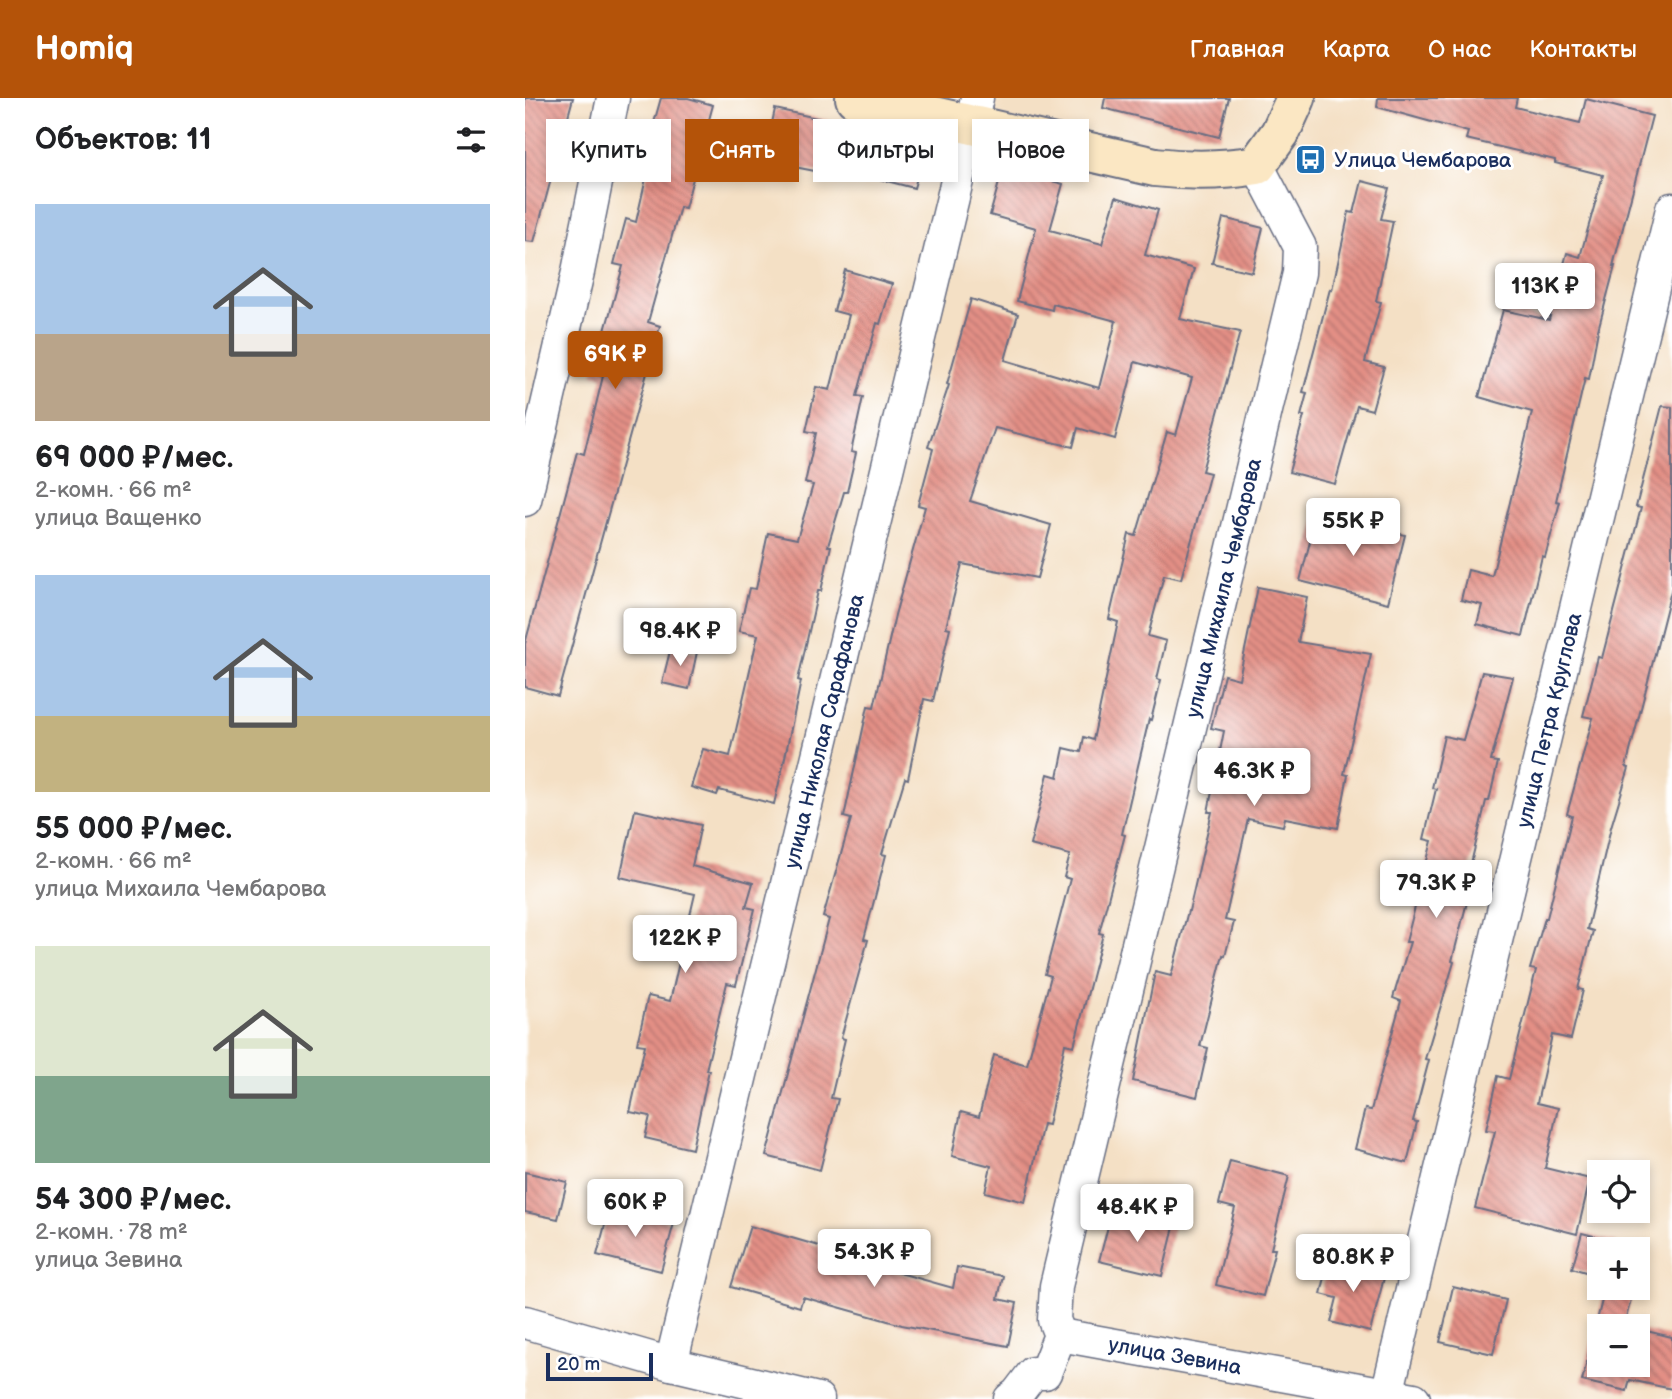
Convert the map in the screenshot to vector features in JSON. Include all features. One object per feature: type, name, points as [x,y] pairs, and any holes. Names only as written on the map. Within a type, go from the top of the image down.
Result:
[{"type":"main road","points":[[855,98],[974,111],[1154,167],[1193,171],[1230,170],[1257,165],[1280,133],[1296,98]]},
{"type":"street","points":[[525,500],[578,272],[613,98]]},
{"type":"street","name":"улица Николая Сарафанова","points":[[670,1364],[974,111]]},
{"type":"street","name":"улица Михаила Чембарова","points":[[1010,1399],[1033,1373],[1045,1373],[1060,1335],[1054,1320],[1056,1286],[1299,273],[1300,247],[1257,165]]},
{"type":"street","name":"улица Петра Круглова","points":[[1401,1396],[1672,209]]},
{"type":"street","points":[[525,1322],[670,1364],[818,1399]]},
{"type":"street","name":"улица Зевина","points":[[1060,1335],[1401,1396]]},
{"type":"building","points":[[525,98],[573,98],[567,119],[546,119],[546,182],[550,182],[534,242],[525,241]]},
{"type":"building","points":[[661,98],[688,98],[713,105],[709,119],[685,119],[685,182],[692,182],[685,208],[680,207],[648,322],[660,326],[558,696],[525,687],[525,644],[577,452],[584,454],[603,376],[593,374],[623,266],[614,264],[626,219],[636,222],[645,182],[671,182],[671,119],[655,119]]},
{"type":"building","points":[[1105,98],[1229,98],[1219,137],[1103,108]]},
{"type":"building","points":[[1378,98],[1517,98],[1515,107],[1580,123],[1586,99],[1652,116],[1613,266],[1589,379],[1585,378],[1556,501],[1560,502],[1545,557],[1542,556],[1523,636],[1477,624],[1482,605],[1461,600],[1468,570],[1492,576],[1532,412],[1479,397],[1503,310],[1549,320],[1567,253],[1580,257],[1603,175],[1555,163],[1555,160],[1466,139],[1468,132],[1377,107]]},
{"type":"building","points":[[775,109],[822,119],[813,119],[813,171],[799,168],[799,119],[773,119]]},
{"type":"building","points":[[1362,181],[1389,188],[1381,219],[1393,221],[1376,301],[1381,302],[1365,362],[1384,367],[1372,410],[1357,406],[1335,484],[1289,472],[1304,416],[1301,416],[1307,393],[1303,392],[1330,289],[1332,290],[1349,212],[1354,213]]},
{"type":"building","points":[[891,182],[916,182],[914,188]]},
{"type":"building","points":[[999,182],[1063,184],[1050,230],[1102,244],[1116,197],[1158,210],[1145,255],[1194,269],[1180,319],[1240,332],[1202,471],[1210,473],[1181,579],[1164,575],[1148,636],[1166,641],[1157,679],[1161,680],[1151,720],[1149,719],[1122,834],[1125,835],[1099,933],[1103,934],[1074,1046],[1065,1044],[1048,1125],[1043,1124],[1025,1202],[985,1192],[991,1166],[952,1156],[961,1112],[979,1117],[994,1055],[1027,1065],[1051,976],[1045,974],[1070,879],[1064,877],[1070,855],[1030,845],[1048,774],[1058,777],[1064,748],[1081,752],[1084,737],[1093,740],[1118,622],[1109,619],[1129,534],[1136,536],[1167,432],[1176,435],[1192,378],[1135,362],[1115,439],[1078,428],[1073,447],[995,428],[970,501],[1051,525],[1037,578],[962,564],[946,627],[950,628],[933,701],[924,699],[908,779],[905,778],[882,854],[886,855],[864,939],[868,940],[841,1038],[845,1039],[831,1098],[838,1099],[820,1170],[766,1156],[829,919],[823,917],[851,819],[844,817],[868,706],[874,707],[895,615],[925,507],[918,505],[933,449],[928,447],[949,385],[947,384],[971,299],[1018,314],[1005,360],[1099,388],[1116,321],[1053,304],[1052,310],[1017,301],[1036,228],[990,215]]},
{"type":"building","points":[[1223,218],[1263,228],[1252,272],[1212,263]]},
{"type":"building","points":[[845,270],[892,284],[880,324],[877,323],[857,396],[863,397],[851,452],[856,453],[847,492],[844,492],[828,546],[831,546],[798,680],[801,681],[774,804],[719,790],[717,795],[691,787],[703,749],[730,756],[758,635],[739,631],[749,588],[756,589],[768,533],[797,539],[813,485],[805,483],[816,433],[806,431],[816,387],[830,390],[849,315],[834,311]]},
{"type":"building","points":[[1662,406],[1672,407],[1672,587],[1587,929],[1593,931],[1578,989],[1583,990],[1571,1039],[1552,1035],[1537,1103],[1558,1108],[1545,1168],[1587,1178],[1587,1192],[1577,1234],[1475,1208],[1495,1131],[1486,1130],[1498,1076],[1509,1079],[1536,970],[1530,969],[1547,918],[1572,816],[1567,814],[1593,718],[1583,716],[1598,657],[1602,658],[1641,508],[1636,507]]},
{"type":"building","points":[[1317,514],[1405,535],[1388,603],[1300,581]]},
{"type":"building","points":[[1258,587],[1307,597],[1298,642],[1371,654],[1344,774],[1348,775],[1338,828],[1285,818],[1283,826],[1248,819],[1225,920],[1234,922],[1200,1046],[1208,1048],[1197,1097],[1133,1081],[1155,972],[1171,976],[1189,911],[1212,812],[1208,812],[1224,731],[1211,728],[1224,675],[1239,679]]},
{"type":"building","points":[[671,647],[697,652],[689,689],[662,683]]},
{"type":"building","points":[[1482,672],[1513,677],[1491,761],[1498,762],[1462,901],[1467,902],[1452,961],[1454,962],[1425,1059],[1429,1060],[1413,1121],[1417,1122],[1407,1163],[1355,1149],[1365,1109],[1371,1110],[1401,1001],[1393,998],[1410,942],[1406,942],[1432,841],[1424,839],[1436,789],[1432,788],[1444,736],[1463,740]]},
{"type":"building","points":[[635,810],[701,825],[692,866],[753,883],[746,907],[755,909],[736,985],[727,983],[706,1070],[709,1070],[692,1149],[645,1138],[650,1116],[630,1112],[645,1045],[637,1044],[648,996],[670,1001],[695,894],[620,877]]},
{"type":"building","points":[[1230,1161],[1289,1176],[1271,1249],[1275,1249],[1263,1296],[1216,1285],[1235,1208],[1219,1204]]},
{"type":"building","points":[[525,1172],[567,1182],[558,1219],[525,1212]]},
{"type":"building","points":[[610,1206],[674,1223],[661,1271],[597,1255]]},
{"type":"building","points":[[1112,1211],[1174,1227],[1162,1276],[1099,1261]]},
{"type":"building","points":[[750,1226],[847,1254],[846,1258],[953,1288],[957,1267],[1003,1276],[998,1299],[1017,1303],[1008,1346],[902,1325],[803,1297],[800,1307],[731,1287]]},
{"type":"building","points":[[1582,1233],[1598,1237],[1587,1237],[1587,1272],[1572,1268]]},
{"type":"building","points":[[1329,1260],[1385,1274],[1370,1332],[1331,1322],[1337,1298],[1321,1294]]},
{"type":"building","points":[[1453,1287],[1506,1300],[1493,1354],[1440,1342]]},
{"type":"building","points":[[1602,1300],[1631,1300],[1627,1314],[1599,1314]]},
{"type":"building","points":[[1650,1332],[1672,1337],[1672,1389],[1630,1380],[1627,1391],[1582,1381],[1587,1361],[1587,1377],[1650,1377]]},
{"type":"place","name":"Улица Чембарова","points":[[1311,160]]}]
